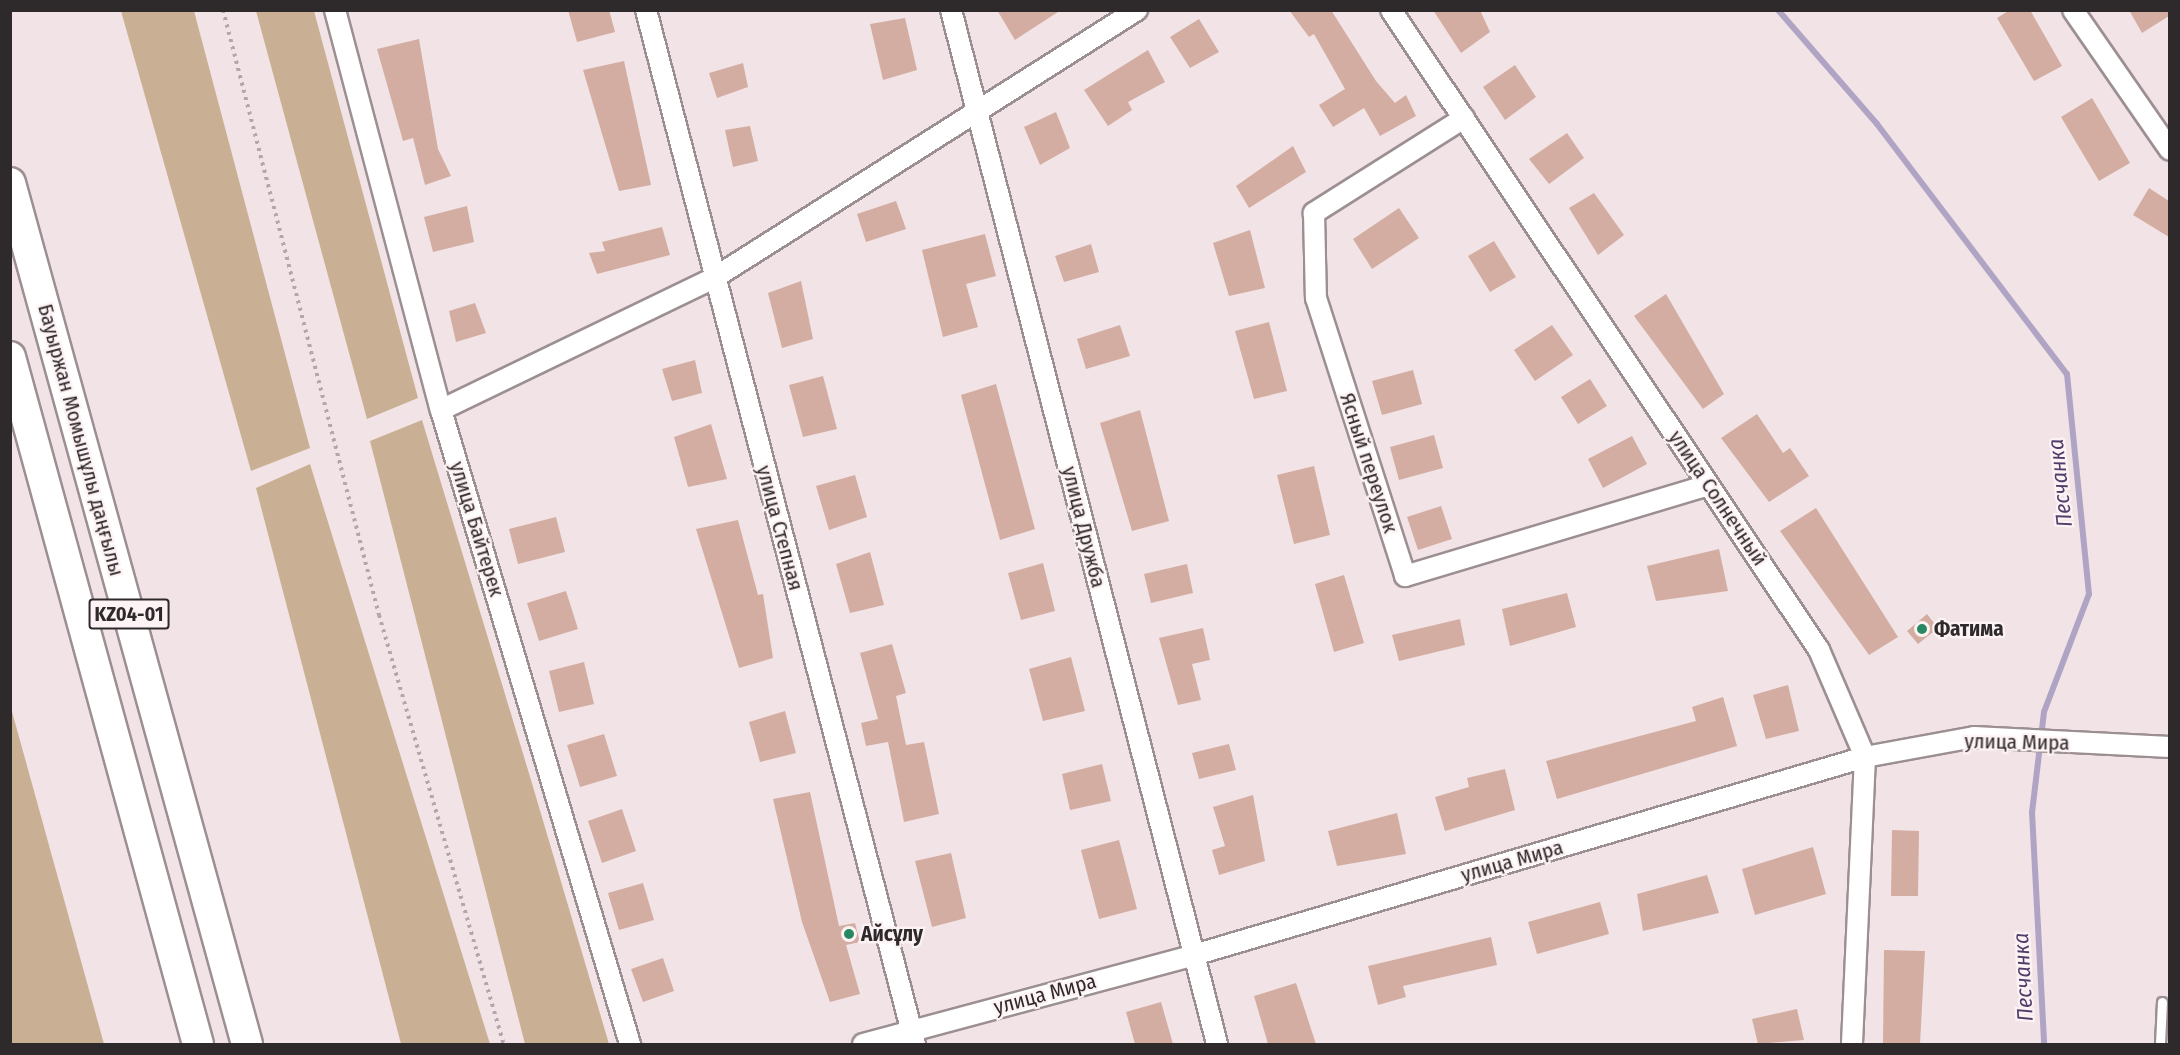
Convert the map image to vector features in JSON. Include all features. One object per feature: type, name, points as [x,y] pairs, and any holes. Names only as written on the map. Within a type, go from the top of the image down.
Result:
[{"type":"main road","name":"Бауыржан Момышұлы даңғылы","points":[[10,183],[247,1044]]},
{"type":"main road","name":"KZ04-01","points":[[10,357],[198,1044]]},
{"type":"street","name":"улица Байтерек","points":[[335,10],[441,410],[630,1044]]},
{"type":"street","name":"улица Степная","points":[[646,10],[913,1037]]},
{"type":"street","name":"улица Дружба","points":[[951,10],[1218,1044]]},
{"type":"street","points":[[441,410],[714,278],[1137,10]]},
{"type":"street","name":"улица Солнечный","points":[[1391,10],[1820,650],[1864,757],[1852,1044]]},
{"type":"street","points":[[2073,10],[2169,150]]},
{"type":"street","name":"Ясный переулок","points":[[1464,118],[1314,213],[1316,298],[1405,576],[1708,485]]},
{"type":"street","name":"улица Мира","points":[[863,1044],[913,1037],[1864,757],[1974,737],[2169,747]]},
{"type":"lane","points":[[2160,1044],[2162,1002]]},
{"type":"path","points":[[223,10],[380,615],[504,1044]]},
{"type":"shaded area","points":[[121,11],[194,11],[310,448],[251,471]]},
{"type":"shaded area","points":[[256,11],[314,11],[418,398],[367,419]]},
{"type":"shaded area","points":[[422,420],[609,1044],[525,1044],[370,441]]},
{"type":"shaded area","points":[[310,464],[490,1044],[401,1044],[256,488]]},
{"type":"shaded area","points":[[11,708],[104,1044],[11,1044]]},
{"type":"building","points":[[568,10],[609,10],[615,32],[577,42]]},
{"type":"building","points":[[997,10],[1061,10],[1015,40]]},
{"type":"building","points":[[1289,10],[1331,10],[1376,81],[1395,103],[1406,95],[1416,116],[1380,136],[1364,108],[1333,127],[1319,105],[1345,89],[1314,34],[1309,37]]},
{"type":"building","points":[[1433,10],[1480,10],[1490,32],[1461,53]]},
{"type":"building","points":[[2010,10],[2030,10],[2062,66],[2034,81],[1997,18]]},
{"type":"building","points":[[2129,10],[2169,10],[2169,16],[2142,33]]},
{"type":"building","points":[[905,18],[917,70],[883,80],[870,24]]},
{"type":"building","points":[[1199,19],[1219,52],[1190,68],[1170,37]]},
{"type":"building","points":[[419,39],[438,149],[451,176],[425,185],[413,138],[403,141],[377,49]]},
{"type":"building","points":[[1148,50],[1165,82],[1128,102],[1132,110],[1108,126],[1084,90]]},
{"type":"building","points":[[624,61],[651,185],[619,191],[583,70]]},
{"type":"building","points":[[743,63],[748,87],[717,98],[709,73]]},
{"type":"building","points":[[1515,65],[1536,97],[1505,120],[1483,87]]},
{"type":"building","points":[[2092,98],[2130,163],[2099,181],[2061,117]]},
{"type":"building","points":[[1056,112],[1070,148],[1040,165],[1024,127]]},
{"type":"building","points":[[750,126],[758,161],[733,167],[725,130]]},
{"type":"building","points":[[1567,133],[1584,158],[1549,184],[1529,159]]},
{"type":"building","points":[[1293,146],[1306,172],[1249,208],[1236,186]]},
{"type":"building","points":[[2149,188],[2169,201],[2169,237],[2133,215]]},
{"type":"building","points":[[1594,193],[1624,235],[1598,255],[1569,208]]},
{"type":"building","points":[[896,201],[906,229],[866,242],[857,214]]},
{"type":"building","points":[[467,206],[474,242],[433,252],[424,217]]},
{"type":"building","points":[[1399,208],[1419,238],[1372,269],[1353,239]]},
{"type":"building","points":[[662,227],[670,255],[597,274],[589,253],[605,251],[602,242]]},
{"type":"building","points":[[1250,230],[1265,288],[1229,296],[1213,243]]},
{"type":"building","points":[[985,234],[996,276],[966,284],[978,327],[943,337],[922,250]]},
{"type":"building","points":[[1494,241],[1516,277],[1490,292],[1468,256]]},
{"type":"building","points":[[1091,244],[1099,272],[1064,282],[1055,256]]},
{"type":"building","points":[[801,281],[813,339],[782,348],[768,293]]},
{"type":"building","points":[[1666,294],[1724,394],[1703,409],[1634,316]]},
{"type":"building","points":[[475,303],[486,333],[456,342],[449,311]]},
{"type":"building","points":[[1269,322],[1287,391],[1254,399],[1235,331]]},
{"type":"building","points":[[1120,325],[1130,356],[1086,369],[1077,339]]},
{"type":"building","points":[[1552,325],[1573,355],[1535,381],[1514,350]]},
{"type":"building","points":[[695,360],[702,393],[672,401],[662,369]]},
{"type":"building","points":[[1413,370],[1422,404],[1382,415],[1372,381]]},
{"type":"building","points":[[823,376],[837,429],[803,437],[789,385]]},
{"type":"building","points":[[1590,379],[1607,406],[1578,424],[1561,397]]},
{"type":"building","points":[[996,384],[1035,529],[1000,540],[961,395]]},
{"type":"building","points":[[1140,410],[1169,521],[1132,531],[1100,423]]},
{"type":"building","points":[[1757,414],[1783,453],[1790,448],[1809,476],[1769,502],[1721,438]]},
{"type":"building","points":[[711,424],[727,479],[688,487],[674,437]]},
{"type":"building","points":[[1434,435],[1443,468],[1399,480],[1390,447]]},
{"type":"building","points":[[1632,436],[1647,464],[1603,488],[1588,459]]},
{"type":"building","points":[[1314,466],[1330,535],[1294,544],[1277,475]]},
{"type":"building","points":[[855,475],[867,517],[829,530],[816,486]]},
{"type":"building","points":[[1441,506],[1452,539],[1418,550],[1407,517]]},
{"type":"building","points":[[1816,508],[1898,637],[1869,655],[1780,531]]},
{"type":"building","points":[[556,517],[565,552],[518,564],[509,529]]},
{"type":"building","points":[[738,520],[758,595],[763,594],[773,658],[739,668],[696,529]]},
{"type":"building","points":[[1719,549],[1728,591],[1656,601],[1647,566]]},
{"type":"building","points":[[870,552],[884,605],[850,613],[836,564]]},
{"type":"building","points":[[1043,563],[1055,611],[1021,620],[1008,573]]},
{"type":"building","points":[[1187,564],[1193,593],[1151,603],[1144,574]]},
{"type":"building","points":[[1344,575],[1364,643],[1334,652],[1315,584]]},
{"type":"building","points":[[566,591],[578,629],[539,641],[527,603]]},
{"type":"building","points":[[1567,593],[1576,627],[1510,646],[1502,609]]},
{"type":"building","name":"Фатима","points":[[1927,614],[1938,628],[1918,644],[1907,631]]},
{"type":"building","points":[[1460,619],[1465,645],[1399,661],[1392,635]]},
{"type":"building","points":[[1203,628],[1210,660],[1192,664],[1201,700],[1178,705],[1159,638]]},
{"type":"building","points":[[892,644],[906,693],[896,696],[906,745],[924,742],[939,814],[904,822],[888,742],[866,746],[861,723],[878,719],[860,653]]},
{"type":"building","points":[[1071,657],[1085,711],[1043,721],[1029,669]]},
{"type":"building","points":[[584,662],[594,704],[559,712],[549,671]]},
{"type":"building","points":[[1788,685],[1799,731],[1766,739],[1753,695]]},
{"type":"building","points":[[1723,697],[1737,746],[1557,799],[1546,761],[1696,721],[1692,707]]},
{"type":"building","points":[[785,711],[796,753],[760,762],[749,722]]},
{"type":"building","points":[[604,734],[617,776],[580,787],[567,745]]},
{"type":"building","points":[[1229,744],[1236,770],[1199,779],[1192,753]]},
{"type":"building","points":[[1102,764],[1111,801],[1070,810],[1062,774]]},
{"type":"building","points":[[1505,769],[1515,810],[1445,831],[1435,797],[1469,787],[1467,778]]},
{"type":"building","points":[[810,792],[839,926],[855,923],[860,942],[846,945],[860,994],[830,1002],[802,922],[773,799]]},
{"type":"building","points":[[1253,795],[1265,861],[1219,875],[1212,850],[1225,846],[1213,807]]},
{"type":"building","points":[[622,809],[636,851],[602,863],[588,821]]},
{"type":"building","points":[[1397,813],[1406,854],[1337,866],[1328,831]]},
{"type":"building","points":[[1892,830],[1919,831],[1918,896],[1891,896]]},
{"type":"building","points":[[1119,840],[1137,909],[1099,919],[1081,850]]},
{"type":"building","points":[[1813,847],[1826,894],[1755,915],[1742,869]]},
{"type":"building","points":[[951,853],[966,918],[932,927],[915,861]]},
{"type":"building","points":[[1707,875],[1719,913],[1643,931],[1637,894]]},
{"type":"building","points":[[643,883],[654,920],[619,930],[608,893]]},
{"type":"building","points":[[1600,902],[1609,934],[1537,954],[1528,922]]},
{"type":"building","points":[[1491,937],[1497,965],[1403,986],[1406,997],[1378,1005],[1368,966]]},
{"type":"building","points":[[1884,950],[1925,951],[1920,1044],[1883,1044]]},
{"type":"building","points":[[663,958],[674,991],[643,1002],[631,969]]},
{"type":"building","points":[[1296,983],[1316,1044],[1268,1044],[1254,996]]},
{"type":"building","points":[[1161,1002],[1173,1044],[1135,1044],[1126,1012]]},
{"type":"building","points":[[1797,1009],[1804,1040],[1758,1044],[1752,1019]]},
{"type":"waterway","name":"Песчанка","points":[[1778,10],[1877,124],[2067,374],[2089,594],[2044,712],[2032,812],[2044,1044]]},
{"type":"place","name":"Фатима","points":[[1922,629]]},
{"type":"place","name":"Айсұлу","points":[[849,934]]}]
